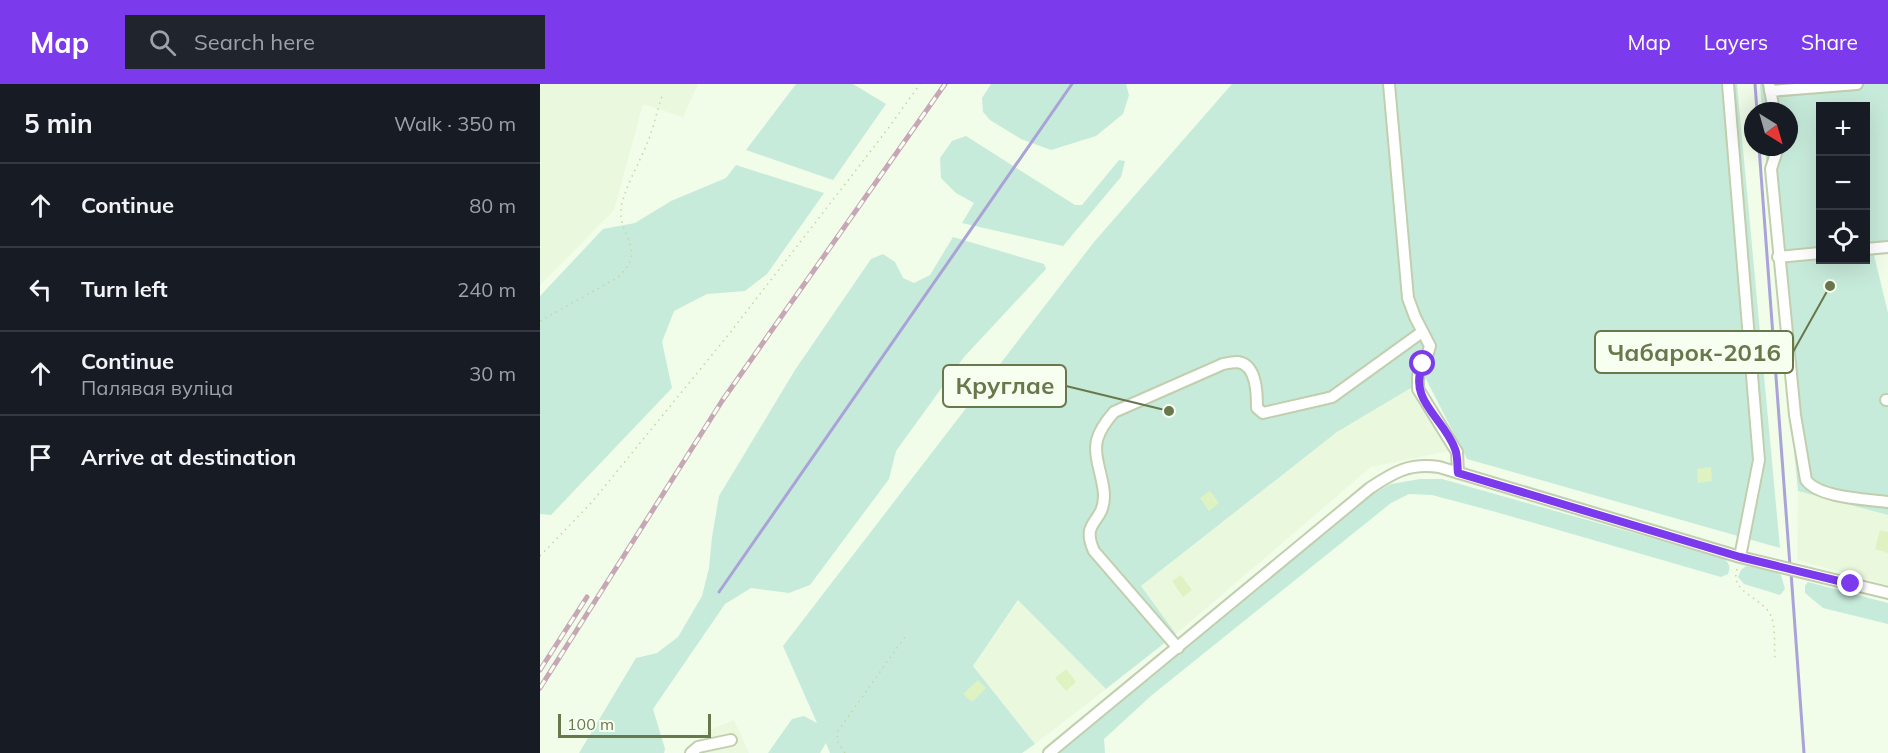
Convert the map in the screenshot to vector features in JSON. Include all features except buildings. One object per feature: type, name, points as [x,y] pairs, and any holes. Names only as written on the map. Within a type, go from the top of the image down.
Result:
[{"type":"street","points":[[1389,84],[1408,298],[1430,346],[1418,375],[1418,389],[1457,452],[1458,473]]},
{"type":"street","points":[[1728,84],[1759,459],[1740,557]]},
{"type":"street","points":[[1770,88],[1857,84]]},
{"type":"street","points":[[1775,156],[1771,169],[1778,257],[1795,415],[1806,480],[1810,485],[1827,493],[1888,502]]},
{"type":"street","points":[[1870,249],[1888,247]]},
{"type":"street","points":[[1778,257],[1816,253]]},
{"type":"street","points":[[1178,648],[1094,551],[1089,540],[1090,528],[1102,513],[1104,496],[1097,441],[1104,423],[1114,412],[1223,364],[1236,362],[1244,364],[1252,374],[1256,385],[1257,408],[1263,413],[1332,397],[1422,332]]},
{"type":"street","points":[[1049,753],[1370,489],[1393,473],[1423,465],[1439,467],[1740,557],[1888,593]]},
{"type":"street","points":[[691,753],[698,747],[731,740]]},
{"type":"path","points":[[540,556],[592,502],[729,334],[920,84]]},
{"type":"path","points":[[540,321],[617,278],[626,270],[632,245],[620,218],[621,205],[648,141],[662,96]]},
{"type":"path","points":[[1740,557],[1734,577],[1741,589],[1766,607],[1772,617],[1776,659]]},
{"type":"path","points":[[845,753],[837,741],[838,731],[907,634]]},
{"type":"shaded area","points":[[540,84],[698,84],[683,117],[643,104],[614,210],[540,285]]},
{"type":"shaded area","points":[[796,84],[853,84],[886,104],[833,180],[746,150]]},
{"type":"shaded area","points":[[991,84],[1126,84],[1129,95],[1123,114],[1096,136],[1051,150],[1021,139],[990,120],[983,112],[982,98]]},
{"type":"shaded area","points":[[1232,84],[1737,84],[1780,548],[1467,459],[1426,379],[1337,432],[1141,586],[1176,634],[1106,689],[1018,600],[973,666],[1035,744],[1022,753],[830,753],[826,743],[820,753],[768,753],[792,719],[804,716],[817,723],[783,646],[1094,242]]},
{"type":"shaded area","points":[[1760,84],[1888,84],[1888,253],[1874,255],[1888,313],[1888,515],[1798,491],[1766,156],[1798,156],[1798,102],[1761,102]]},
{"type":"shaded area","points":[[966,136],[1075,205],[1082,205],[1119,160],[1125,161],[1121,177],[1063,246],[962,223],[974,203],[956,193],[941,178],[940,158],[952,141]]},
{"type":"shaded area","points":[[736,165],[824,193],[767,274],[745,291],[707,294],[674,311],[662,342],[672,388],[551,515],[540,514],[540,296],[603,229],[635,223],[671,201],[726,178]]},
{"type":"shaded area","points":[[953,237],[1044,264],[1046,269],[964,357],[896,451],[889,479],[810,585],[789,593],[751,588],[725,604],[653,709],[665,749],[664,753],[579,753],[636,658],[657,653],[678,637],[702,596],[709,568],[719,496],[795,370],[871,259],[883,254],[895,262],[903,278],[914,283],[930,275]]},
{"type":"shaded area","points":[[1409,389],[1449,451],[1371,467],[1176,634],[1140,587],[1337,432]]},
{"type":"shaded area","points":[[1420,479],[1442,479],[1722,558],[1729,564],[1729,571],[1721,577],[1496,512],[1432,495],[1409,494],[1391,503],[1152,695],[1104,739],[1105,753],[1058,753],[1372,494],[1391,484]]},
{"type":"shaded area","points":[[1798,491],[1888,515],[1888,585],[1797,560]]},
{"type":"shaded area","points":[[1746,566],[1770,570],[1781,575],[1785,589],[1780,595],[1744,584],[1738,577]]},
{"type":"shaded area","points":[[1808,582],[1888,603],[1888,624],[1823,608],[1805,593],[1805,586]]},
{"type":"shaded area","points":[[1019,600],[1106,689],[1035,744],[973,666]]},
{"type":"shaded area","points":[[734,720],[749,753],[684,753],[705,732]]},
{"type":"waterway","points":[[719,592],[1072,84]]},
{"type":"waterway","points":[[1755,84],[1756,102]]},
{"type":"waterway","points":[[1760,156],[1790,566]]},
{"type":"waterway","points":[[1791,572],[1804,753]]},
{"type":"railway","points":[[540,688],[722,401],[945,84]]},
{"type":"railway","points":[[540,670],[587,597]]},
{"type":"place","name":"Чабарок-2016","points":[[1830,286]]},
{"type":"place","name":"Круглае","points":[[1169,411]]},
{"type":"route","points":[[1423,364],[1418,375],[1418,389],[1457,452],[1458,473],[1740,557],[1851,584]]}]
